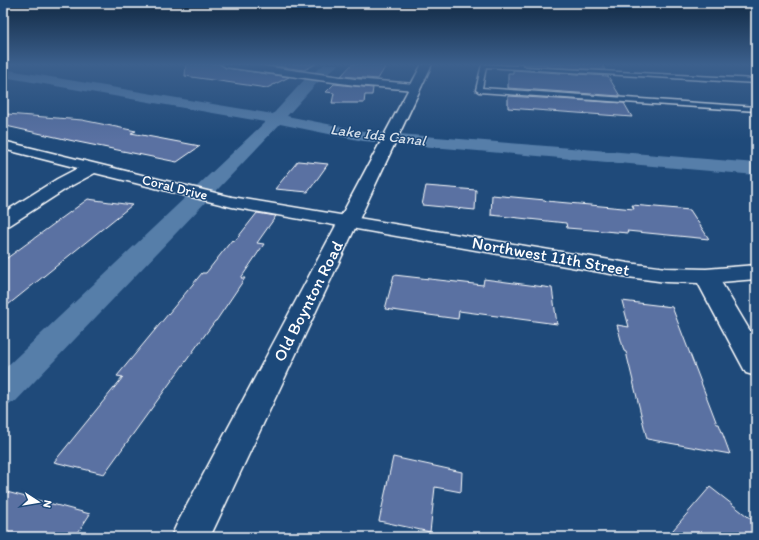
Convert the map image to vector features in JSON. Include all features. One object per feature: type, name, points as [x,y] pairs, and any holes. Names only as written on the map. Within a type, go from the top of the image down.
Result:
[{"type":"street","name":"Old Boynton Road","points":[[190,537],[414,89]]},
{"type":"street","name":"Coral Drive","points":[[3,145],[232,202],[284,212],[348,221]]},
{"type":"street","points":[[3,221],[63,183],[93,167]]},
{"type":"street","name":"Northwest 11th Street","points":[[348,221],[628,270],[666,275],[706,276],[756,272]]},
{"type":"street","points":[[706,276],[756,365]]},
{"type":"lane","points":[[479,89],[756,108]]},
{"type":"building","points":[[329,89],[373,89],[372,95],[365,95],[364,103],[332,103],[334,93],[326,92]]},
{"type":"building","points":[[525,89],[616,89],[620,96]]},
{"type":"building","points":[[508,96],[624,103],[632,117],[508,108]]},
{"type":"building","points":[[7,114],[82,120],[136,131],[131,133],[200,146],[177,162],[6,126]]},
{"type":"building","points":[[298,161],[328,164],[308,192],[275,189]]},
{"type":"building","points":[[426,186],[476,190],[475,210],[422,205]]},
{"type":"building","points":[[492,195],[634,209],[632,205],[690,210],[709,239],[627,231],[628,233],[567,228],[566,223],[491,215]]},
{"type":"building","points":[[88,199],[132,205],[3,309],[3,261]]},
{"type":"building","points":[[257,213],[276,216],[257,243],[264,244],[241,278],[245,278],[216,321],[104,474],[54,462],[123,377],[117,376],[202,273],[206,273],[232,240],[235,241]]},
{"type":"building","points":[[394,275],[483,285],[484,279],[552,288],[557,324],[459,311],[458,319],[385,309]]},
{"type":"building","points":[[622,301],[672,307],[730,454],[647,439],[626,352],[624,351],[617,325],[629,327]]},
{"type":"building","points":[[393,457],[462,472],[461,492],[435,487],[430,532],[379,521]]},
{"type":"building","points":[[710,487],[756,523],[756,537],[667,537]]},
{"type":"building","points":[[3,491],[90,514],[75,537],[3,537]]},
{"type":"waterway","name":"Lake Ida Canal","points":[[99,89],[277,119]]},
{"type":"waterway","points":[[277,119],[304,89]]},
{"type":"waterway","points":[[3,392],[277,119]]},
{"type":"waterway","name":"Lake Ida Canal","points":[[277,119],[363,136],[756,169]]}]
